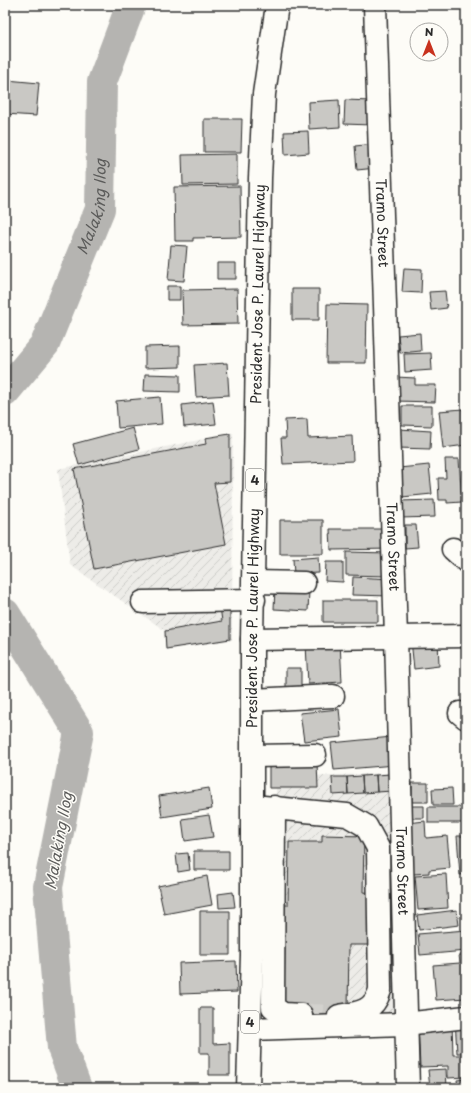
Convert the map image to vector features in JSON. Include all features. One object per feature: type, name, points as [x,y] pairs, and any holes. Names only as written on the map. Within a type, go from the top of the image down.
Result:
[{"type":"main road","name":"President Jose P. Laurel Highway","points":[[248,1088],[263,806],[253,756],[252,700],[260,178],[264,94],[277,5]]},
{"type":"main road","name":"Tramo Street","points":[[375,5],[396,636],[405,1024],[408,1088]]},
{"type":"main road","points":[[143,602],[254,591],[304,583]]},
{"type":"main road","points":[[252,639],[466,636]]},
{"type":"main road","points":[[252,700],[333,696]]},
{"type":"main road","points":[[253,756],[315,755]]},
{"type":"main road","points":[[301,1015],[282,1014],[277,1012],[273,1007],[263,806],[347,815],[366,826],[378,848],[380,990],[377,1000],[371,1006],[359,1013],[339,1016]]},
{"type":"main road","points":[[250,1029],[405,1024],[466,1017]]},
{"type":"shaded area","points":[[233,433],[232,640],[165,650],[164,630],[70,565],[58,469]]},
{"type":"shaded area","points":[[393,773],[401,1013],[275,1021],[276,777]]},
{"type":"building","points":[[7,80],[39,83],[36,116],[5,114]]},
{"type":"building","points":[[339,100],[340,127],[309,129],[308,102]]},
{"type":"building","points":[[345,100],[371,101],[371,125],[344,124]]},
{"type":"building","points":[[204,119],[242,119],[241,152],[204,152]]},
{"type":"building","points":[[308,131],[309,153],[285,155],[284,132]]},
{"type":"building","points":[[374,144],[376,168],[357,170],[355,146]]},
{"type":"building","points":[[237,154],[237,184],[183,185],[182,155]]},
{"type":"building","points":[[240,186],[241,237],[193,238],[193,241],[175,241],[174,187]]},
{"type":"building","points":[[171,245],[187,246],[184,281],[168,280]]},
{"type":"building","points":[[217,263],[236,263],[236,279],[217,279]]},
{"type":"building","points":[[404,268],[422,269],[421,293],[402,292]]},
{"type":"building","points":[[167,286],[180,286],[180,300],[167,300]]},
{"type":"building","points":[[237,289],[238,324],[183,325],[182,290]]},
{"type":"building","points":[[292,289],[319,289],[319,320],[292,320]]},
{"type":"building","points":[[445,291],[447,308],[431,310],[429,292]]},
{"type":"building","points":[[327,304],[367,305],[366,363],[326,363]]},
{"type":"building","points":[[420,333],[421,351],[400,353],[398,335]]},
{"type":"building","points":[[180,346],[180,367],[145,368],[145,347]]},
{"type":"building","points":[[431,353],[432,370],[405,372],[404,354]]},
{"type":"building","points":[[227,363],[229,395],[196,397],[194,365]]},
{"type":"building","points":[[145,374],[180,375],[180,392],[144,391]]},
{"type":"building","points":[[396,377],[415,378],[415,385],[436,385],[435,402],[395,401]]},
{"type":"building","points":[[160,397],[162,424],[118,428],[116,401]]},
{"type":"building","points":[[213,401],[216,424],[184,427],[182,405]]},
{"type":"building","points":[[402,406],[432,406],[432,426],[402,425]]},
{"type":"building","points":[[463,409],[466,445],[443,448],[439,411]]},
{"type":"building","points":[[307,419],[308,438],[352,436],[353,461],[283,464],[281,438],[286,438],[285,420]]},
{"type":"building","points":[[133,428],[139,449],[79,465],[73,444]]},
{"type":"building","points":[[399,429],[431,431],[430,449],[398,448]]},
{"type":"building","points":[[230,434],[230,482],[214,483],[226,544],[94,569],[74,469],[206,444],[205,438]]},
{"type":"building","points":[[445,459],[459,459],[462,502],[447,503],[447,500],[439,500],[438,478],[446,478]]},
{"type":"building","points":[[429,465],[432,494],[402,497],[399,468]]},
{"type":"building","points":[[434,500],[435,517],[400,518],[400,501]]},
{"type":"building","points":[[280,520],[323,520],[323,554],[280,554]]},
{"type":"building","points":[[405,525],[416,525],[418,547],[405,548]]},
{"type":"building","points":[[330,529],[391,529],[391,549],[331,550]]},
{"type":"building","points":[[346,552],[389,553],[388,576],[346,575]]},
{"type":"building","points":[[318,557],[319,573],[294,574],[293,559]]},
{"type":"building","points":[[326,562],[343,562],[343,582],[325,581]]},
{"type":"building","points":[[353,577],[393,579],[392,596],[352,595]]},
{"type":"building","points":[[275,588],[309,591],[308,611],[274,609]]},
{"type":"building","points":[[323,600],[378,600],[378,622],[323,622]]},
{"type":"building","points":[[230,605],[230,639],[166,649],[165,631],[222,621],[220,607]]},
{"type":"building","points":[[438,639],[439,666],[414,669],[411,640]]},
{"type":"building","points":[[340,642],[342,682],[308,684],[306,644]]},
{"type":"building","points":[[286,668],[301,668],[301,690],[286,690]]},
{"type":"building","points":[[339,709],[342,737],[304,741],[300,713]]},
{"type":"building","points":[[392,737],[395,765],[334,770],[331,743]]},
{"type":"building","points":[[317,762],[318,788],[269,788],[269,763]]},
{"type":"building","points":[[391,774],[392,791],[377,792],[376,775]]},
{"type":"building","points":[[376,775],[377,792],[363,793],[362,776]]},
{"type":"building","points":[[362,776],[363,793],[348,794],[347,777]]},
{"type":"building","points":[[332,777],[347,777],[348,794],[333,795]]},
{"type":"building","points":[[412,783],[428,783],[428,802],[412,802]]},
{"type":"building","points":[[209,788],[212,809],[162,817],[159,796]]},
{"type":"building","points":[[452,788],[453,805],[433,805],[432,789]]},
{"type":"building","points":[[409,806],[424,806],[424,818],[410,818]]},
{"type":"building","points":[[428,807],[463,807],[463,823],[428,823]]},
{"type":"building","points":[[209,815],[213,837],[185,841],[182,819]]},
{"type":"building","points":[[425,821],[426,838],[447,836],[450,868],[429,870],[429,873],[413,874],[408,823]]},
{"type":"building","points":[[322,835],[364,836],[363,892],[375,893],[371,945],[349,945],[348,1008],[338,1025],[301,1025],[284,1006],[285,944],[274,944],[274,905],[288,905],[289,842],[322,842]]},
{"type":"building","points":[[457,836],[466,836],[466,874],[460,875]]},
{"type":"building","points":[[194,851],[229,851],[229,870],[194,870]]},
{"type":"building","points":[[188,853],[190,870],[178,872],[176,854]]},
{"type":"building","points":[[446,874],[448,908],[418,910],[415,876]]},
{"type":"building","points":[[207,876],[212,905],[164,914],[158,886]]},
{"type":"building","points":[[233,892],[235,907],[219,908],[218,894]]},
{"type":"building","points":[[457,910],[459,925],[419,930],[417,915]]},
{"type":"building","points":[[200,911],[230,911],[230,955],[200,955]]},
{"type":"building","points":[[466,930],[466,951],[420,955],[418,934]]},
{"type":"building","points":[[459,955],[466,955],[466,998],[436,1000],[433,965],[460,963]]},
{"type":"building","points":[[236,961],[237,992],[180,994],[179,963]]},
{"type":"building","points":[[200,1008],[213,1008],[213,1044],[230,1043],[230,1075],[209,1075],[209,1053],[200,1053]]},
{"type":"building","points":[[455,1019],[466,1019],[466,1053],[457,1053]]},
{"type":"building","points":[[452,1022],[453,1055],[466,1055],[466,1077],[448,1078],[448,1066],[420,1067],[418,1023]]},
{"type":"building","points":[[446,1069],[447,1088],[430,1088],[428,1070]]},
{"type":"building","points":[[466,1079],[466,1088],[458,1088],[457,1080]]},
{"type":"waterway","name":"Malaking Ilog","points":[[5,392],[45,344],[100,209],[102,82],[131,5]]},
{"type":"waterway","name":"Malaking Ilog","points":[[5,613],[79,732],[48,887],[62,1048],[77,1088]]},
{"type":"tunnel","points":[[301,1015],[339,1016]]}]
